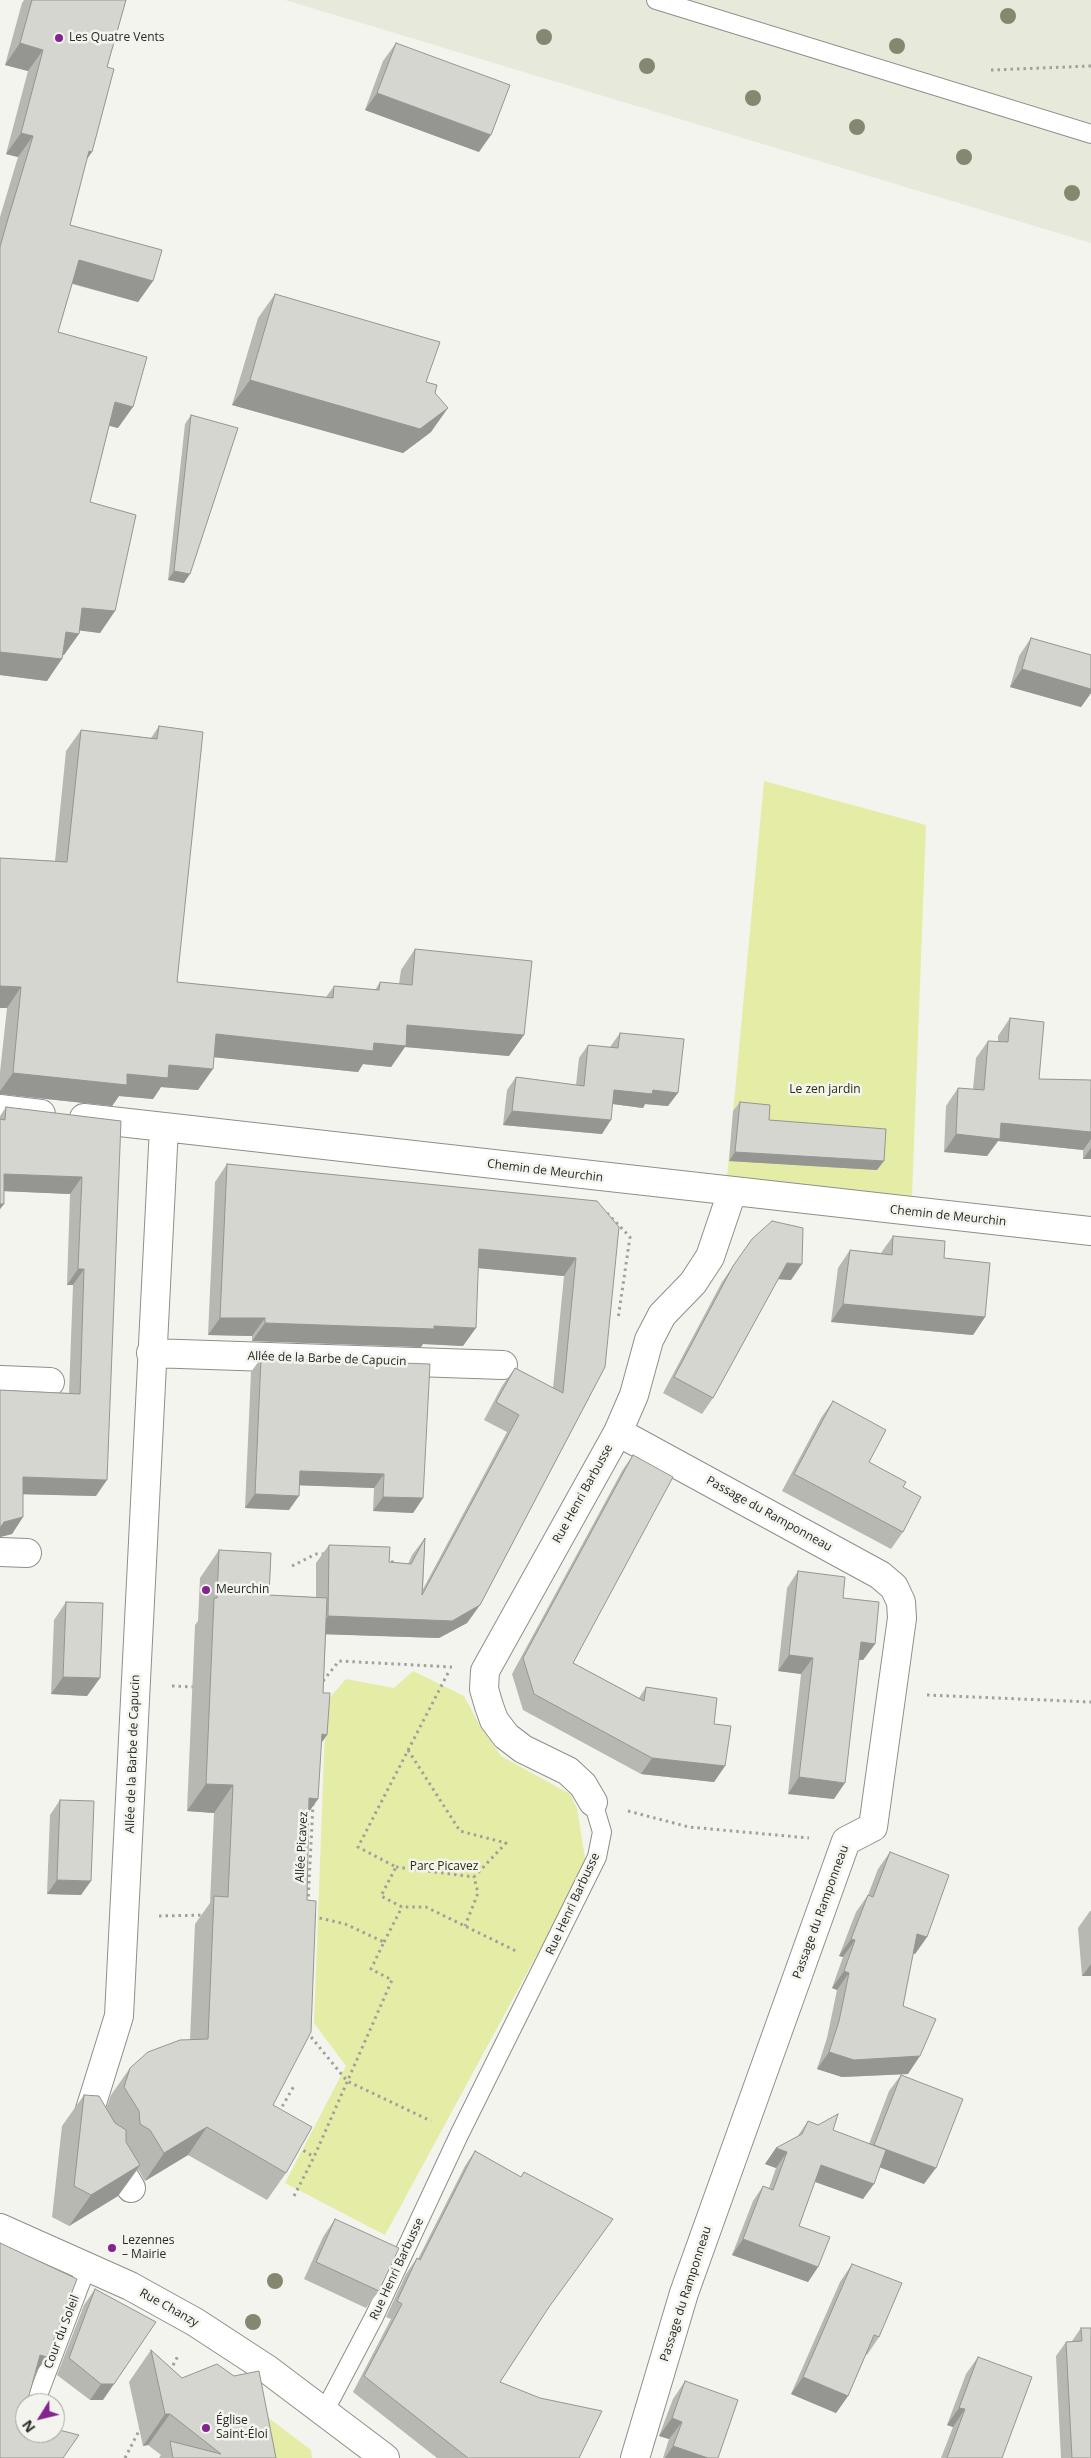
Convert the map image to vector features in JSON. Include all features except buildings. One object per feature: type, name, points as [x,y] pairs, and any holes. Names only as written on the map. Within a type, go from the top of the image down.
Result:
[{"type":"street","name":"Chemin de Meurchin","points":[[0,1109],[1091,1231]]},
{"type":"street","name":"Allée de la Barbe de Capucin","points":[[118,2167],[88,2116],[120,2016],[151,1353],[164,1127]]},
{"type":"street","name":"Rue Henri Barbusse","points":[[593,1802],[583,1785],[568,1772],[524,1749],[506,1736],[494,1720],[489,1706],[484,1689],[485,1671],[618,1432],[634,1394],[649,1340],[662,1314],[693,1283],[710,1257],[732,1192]]},
{"type":"street","name":"Allée de la Barbe de Capucin","points":[[151,1353],[503,1365]]},
{"type":"street","points":[[0,1380],[50,1382]]},
{"type":"street","name":"Passage du Ramponneau","points":[[618,1432],[880,1574],[894,1587],[901,1602],[902,1618],[873,1827],[846,1841],[684,2293],[635,2458]]},
{"type":"street","points":[[0,1552],[27,1552]]},
{"type":"street","name":"Rue Chanzy","points":[[0,2228],[87,2266],[195,2322],[267,2369],[385,2458]]},
{"type":"lane","points":[[656,0],[1091,134]]},
{"type":"lane","name":"Rue Henri Barbusse","points":[[324,2412],[374,2317],[459,2135],[597,1857],[602,1832],[593,1802]]},
{"type":"lane","name":"Cour du Soleil","points":[[39,2393],[87,2266]]},
{"type":"path","points":[[946,90],[973,70],[1091,66]]},
{"type":"path","points":[[571,1174],[630,1238],[618,1321]]},
{"type":"path","points":[[292,1566],[316,1554],[334,1555]]},
{"type":"path","points":[[377,1555],[402,1566]]},
{"type":"path","points":[[456,1658],[358,1847],[396,1867],[474,1877]]},
{"type":"path","points":[[321,1684],[324,1677],[339,1661],[451,1666],[485,1671]]},
{"type":"path","points":[[135,1685],[203,1687]]},
{"type":"path","points":[[408,1750],[460,1831],[506,1843],[474,1877]]},
{"type":"path","name":"Allée Picavez","points":[[308,1905],[313,1798]]},
{"type":"path","points":[[396,1867],[381,1896],[402,1907],[426,1907],[545,1965]]},
{"type":"path","points":[[465,1926],[478,1893],[474,1877]]},
{"type":"path","points":[[294,2196],[314,2157],[392,1980],[370,1969],[402,1907]]},
{"type":"path","points":[[126,1916],[212,1915]]},
{"type":"path","points":[[307,1915],[345,1924],[384,1942]]},
{"type":"path","points":[[304,2028],[347,2081],[459,2135]]},
{"type":"path","points":[[278,2115],[294,2086]]},
{"type":"path","points":[[292,2144],[314,2157]]},
{"type":"path","points":[[168,2375],[195,2322]]},
{"type":"path","points":[[125,2458],[145,2419]]},
{"type":"shaded area","points":[[285,0],[1091,0],[1091,243]]},
{"type":"green space","name":"Le zen jardin","points":[[764,781],[926,825],[912,1196],[727,1177]]},
{"type":"green space","name":"Parc Picavez","points":[[413,1671],[464,1696],[480,1726],[501,1756],[570,1794],[577,1808],[586,1864],[385,2235],[285,2183],[346,2066],[314,2023],[326,1702],[346,1679],[394,1688]]},
{"type":"green space","points":[[241,2397],[311,2450],[312,2458],[253,2458]]},
{"type":"place","name":"Les Quatre Vents","points":[[59,38]]},
{"type":"place","name":"Meurchin","points":[[206,1590]]},
{"type":"place","name":"Lezennes – Mairie","points":[[112,2248]]},
{"type":"place","name":"Église Saint-Éloi","points":[[206,2428]]}]
